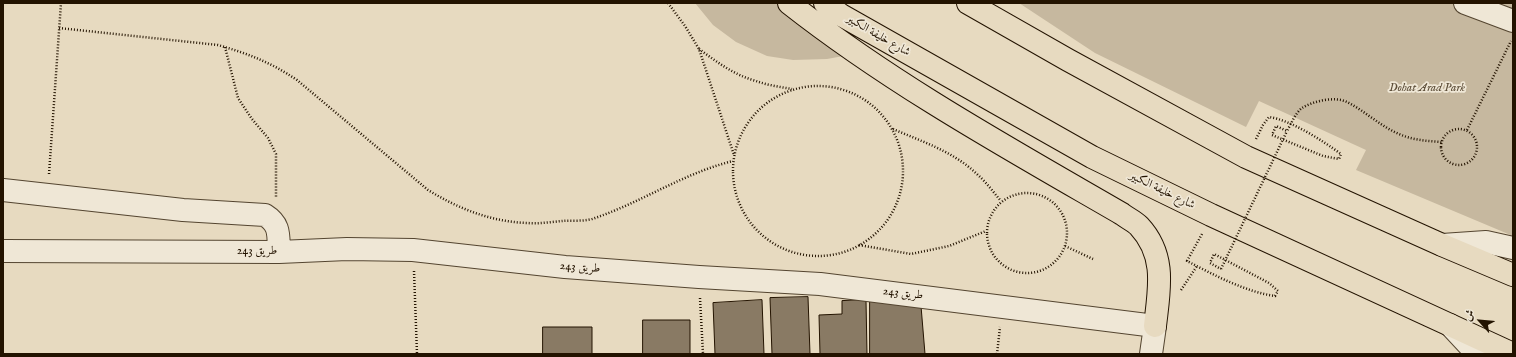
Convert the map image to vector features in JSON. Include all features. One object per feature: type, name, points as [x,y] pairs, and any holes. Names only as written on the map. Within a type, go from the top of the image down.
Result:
[{"type":"main road","points":[[789,3],[814,24],[897,79],[991,138],[1122,214],[1138,225],[1151,242],[1158,260],[1160,281],[1155,326]]},
{"type":"main road","name":"شارع خليفة الكبير","points":[[825,3],[848,19],[1092,157],[1211,215],[1513,354]]},
{"type":"main road","points":[[968,3],[1068,60],[1246,157],[1442,245],[1513,274]]},
{"type":"street","points":[[1465,3],[1513,21]]},
{"type":"street","points":[[3,190],[183,210],[265,215],[275,224],[278,230],[279,252]]},
{"type":"street","points":[[1442,245],[1486,242],[1513,248]]},
{"type":"street","name":"طريق 243","points":[[3,252],[279,252],[347,249],[414,250],[565,267],[820,284],[1155,326]]},
{"type":"street","points":[[1450,325],[1477,354]]},
{"type":"street","points":[[1151,354],[1155,326]]},
{"type":"path","points":[[47,194],[61,3]]},
{"type":"path","points":[[668,3],[685,26],[699,49],[734,155]]},
{"type":"path","points":[[59,28],[197,43],[224,47],[252,56],[279,68],[297,80],[428,190],[446,202],[487,217],[508,222],[530,223],[594,219],[695,173],[733,161]]},
{"type":"path","points":[[1467,130],[1513,36]]},
{"type":"path","points":[[224,47],[238,98],[252,119],[268,138],[276,154],[275,224]]},
{"type":"path","points":[[699,49],[739,75],[756,81],[792,89]]},
{"type":"path","points":[[821,85],[850,91],[874,106],[893,129],[899,145],[902,161],[902,178],[899,194],[893,209],[884,224],[872,236],[859,245],[834,254],[808,255],[782,248],[760,234],[743,213],[734,188],[734,155],[739,138],[745,127],[760,108],[775,97],[792,89],[821,85]]},
{"type":"path","points":[[1211,215],[1187,261],[1222,278],[1264,295],[1275,296],[1278,291],[1269,283],[1214,254],[1210,263],[1221,269],[1287,131],[1302,108],[1322,99],[1345,101],[1400,135],[1420,141],[1442,142]]},
{"type":"path","points":[[1246,157],[1263,125],[1269,117],[1280,119],[1328,144],[1341,154],[1339,159],[1323,156],[1272,135],[1276,126],[1287,131]]},
{"type":"path","points":[[893,129],[947,152],[960,160],[979,175],[1001,201]]},
{"type":"path","points":[[1459,129],[1467,130],[1473,135],[1476,143],[1476,151],[1473,158],[1467,163],[1459,165],[1451,163],[1445,158],[1441,151],[1442,142],[1445,136],[1451,131],[1459,129]]},
{"type":"path","points":[[1017,193],[1034,193],[1050,200],[1062,212],[1067,228],[1065,246],[1057,260],[1044,270],[1027,274],[1011,270],[998,261],[989,248],[986,231],[988,220],[1001,201],[1017,193]]},
{"type":"path","points":[[859,245],[911,254],[949,246],[986,231]]},
{"type":"path","points":[[1065,246],[1093,259]]},
{"type":"path","points":[[414,250],[417,354]]},
{"type":"path","points":[[698,277],[703,354]]},
{"type":"green space","points":[[695,3],[782,3],[849,55],[827,59],[793,60],[767,56],[736,42],[713,25]]},
{"type":"green space","name":"Dohat Arad Park","points":[[1019,3],[1513,3],[1513,236],[1356,170],[1366,150],[1259,101],[1246,127],[1095,53]]},
{"type":"building","points":[[808,297],[810,354],[772,354],[770,298]]},
{"type":"building","points":[[762,300],[764,354],[715,354],[713,303]]},
{"type":"building","points":[[866,300],[867,354],[820,354],[819,315],[842,314],[842,301]]},
{"type":"building","points":[[870,300],[921,306],[925,354],[870,354]]},
{"type":"building","points":[[643,320],[690,320],[690,354],[643,354]]},
{"type":"building","points":[[543,327],[592,327],[592,354],[543,354]]}]
